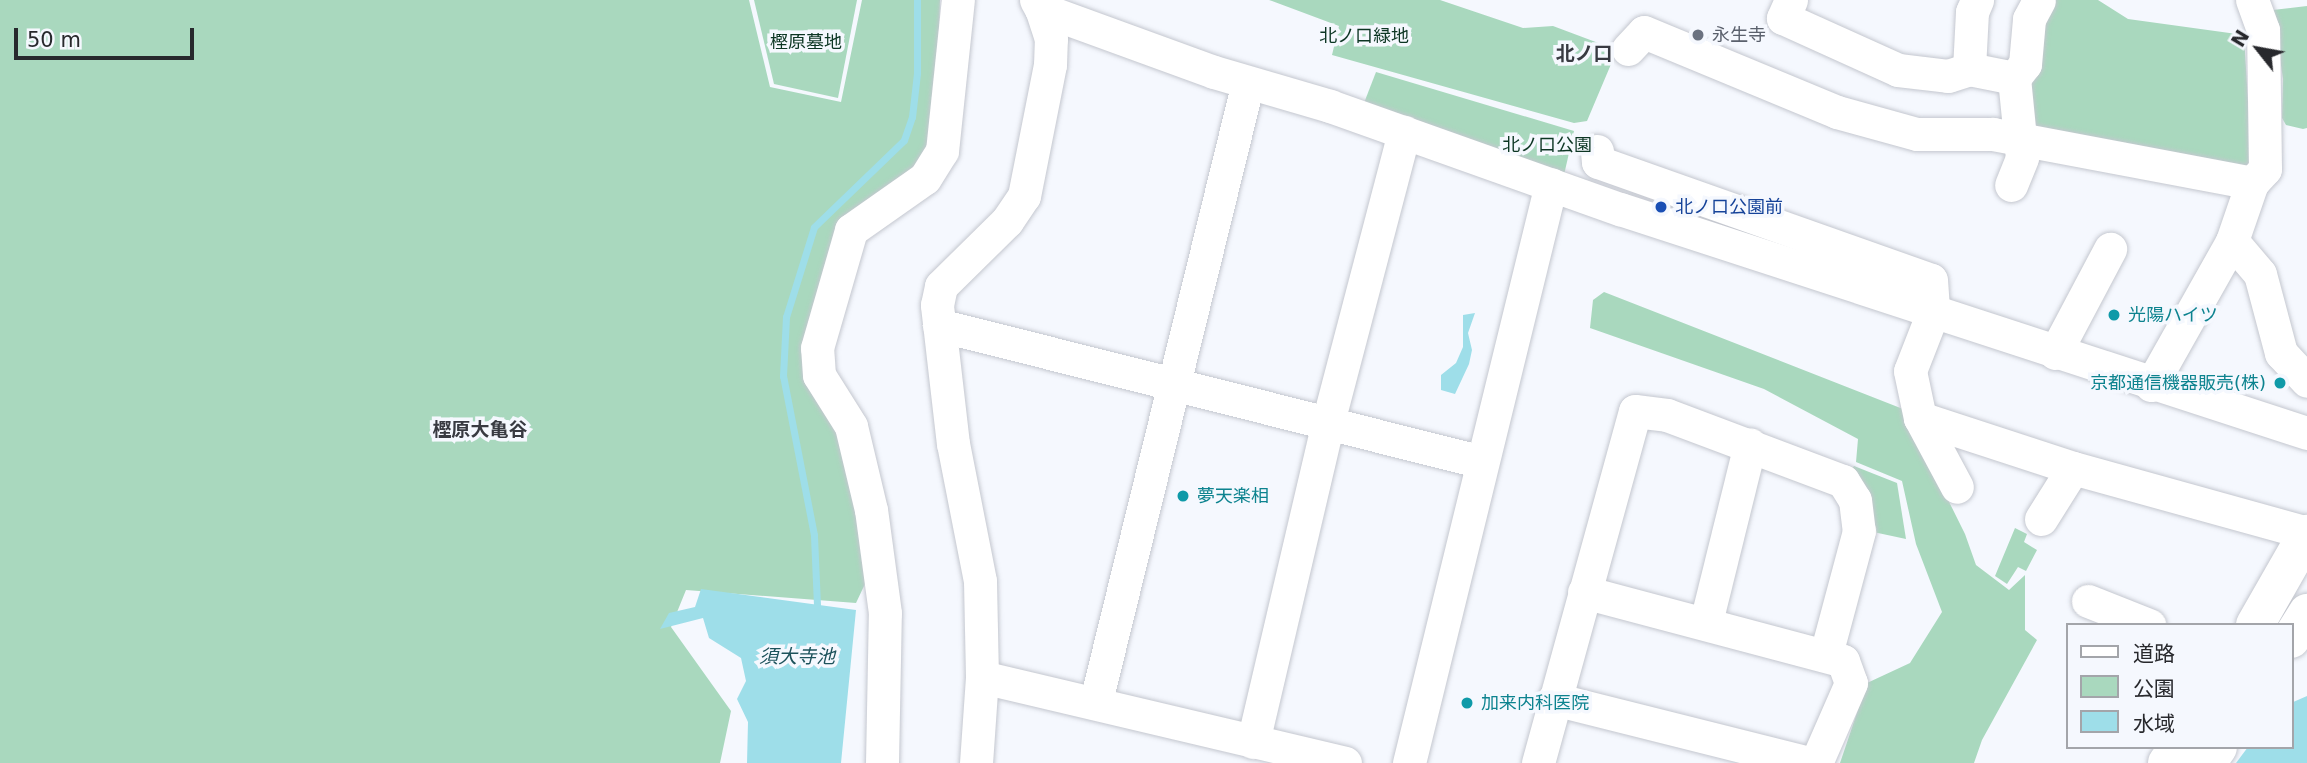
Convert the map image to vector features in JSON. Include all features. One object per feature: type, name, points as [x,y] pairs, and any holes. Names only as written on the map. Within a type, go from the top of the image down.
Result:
[{"type":"main road","points":[[2256,623],[2307,533]]},
{"type":"main road","points":[[2293,636],[2307,613]]},
{"type":"street","points":[[882,763],[885,613],[871,510],[852,426],[819,375],[817,348],[851,230],[925,178],[942,150],[958,0]]},
{"type":"street","points":[[1791,0],[1783,18],[1898,70],[1948,76],[1969,69],[2014,78]]},
{"type":"street","points":[[2011,185],[2022,158],[2014,78],[2025,64],[2029,19],[2039,0]]},
{"type":"street","points":[[2151,386],[2232,241],[2252,183],[2265,169],[2263,30],[2252,0]]},
{"type":"street","points":[[1968,4],[1969,69]]},
{"type":"street","points":[[1039,5],[1248,82],[1404,132],[2151,386],[2307,433]]},
{"type":"street","points":[[976,763],[982,677],[980,581],[953,444],[939,325],[940,286],[983,247],[1024,196],[1050,65],[1051,39],[1039,5]]},
{"type":"street","points":[[1628,49],[1644,32],[1837,112],[1917,134],[1993,134],[2252,183]]},
{"type":"street","points":[[1096,701],[1176,385],[1248,82]]},
{"type":"street","points":[[1253,743],[1328,422],[1404,132]]},
{"type":"street","points":[[1597,151],[1598,162],[1931,280],[1933,312],[1910,371],[1920,418],[1956,487]]},
{"type":"street","points":[[1409,763],[1551,184]]},
{"type":"street","points":[[2232,241],[2260,274],[2281,353],[2307,381]]},
{"type":"street","points":[[2055,353],[2110,249]]},
{"type":"street","points":[[939,325],[1482,462]]},
{"type":"street","points":[[1538,763],[1635,411],[1667,415],[1751,444],[1843,481],[1855,500],[1859,530],[1826,654]]},
{"type":"street","points":[[1920,418],[2073,468],[2307,533]]},
{"type":"street","points":[[1706,622],[1751,444]]},
{"type":"street","points":[[2041,519],[2073,468]]},
{"type":"street","points":[[1584,592],[1706,622],[1843,661],[1851,683],[1816,763]]},
{"type":"street","points":[[2088,601],[2144,623]]},
{"type":"street","points":[[982,677],[1096,701],[1253,743],[1345,763]]},
{"type":"street","points":[[1554,699],[1808,763]]},
{"type":"green space","points":[[0,0],[749,0],[770,87],[841,102],[862,0],[940,0],[937,124],[921,173],[865,215],[819,352],[873,567],[856,603],[686,590],[671,627],[731,711],[720,763],[0,763]]},
{"type":"green space","name":"樫原墓地","points":[[754,0],[857,0],[838,98],[774,84]]},
{"type":"green space","name":"北ノ口緑地","points":[[1269,0],[1440,0],[1523,28],[1553,26],[1617,50],[1587,121],[1574,123],[1332,55],[1339,26]]},
{"type":"green space","points":[[2043,0],[2098,0],[2128,19],[2244,35],[2252,168],[2031,133],[2029,71]]},
{"type":"green space","points":[[2307,6],[2307,128],[2303,129],[2286,125],[2282,118],[2283,79],[2273,10]]},
{"type":"green space","name":"北ノ口公園","points":[[1376,72],[1574,131],[1564,175],[1364,103]]},
{"type":"green space","points":[[1604,292],[1903,409],[1965,534],[1976,565],[2009,590],[2025,575],[2025,630],[2037,640],[1982,740],[1974,763],[1840,763],[1867,683],[1910,663],[1942,612],[1916,544],[1902,481],[1856,462],[1858,439],[1764,389],[1590,328],[1593,300]]},
{"type":"green space","points":[[1854,466],[1897,483],[1906,539],[1864,530],[1848,473]]},
{"type":"green space","points":[[2015,528],[2027,534],[2024,542],[2037,550],[2026,571],[2018,567],[2007,584],[1995,576]]},
{"type":"water","points":[[1475,313],[1468,333],[1472,350],[1469,364],[1455,394],[1441,390],[1441,375],[1456,363],[1463,347],[1463,315]]},
{"type":"water","name":"須大寺池","points":[[701,589],[856,610],[841,763],[747,763],[748,722],[737,699],[746,681],[741,658],[709,638],[703,618],[660,629],[669,613],[695,607]]},
{"type":"water","points":[[2307,696],[2307,763],[2236,763],[2246,749],[2293,749],[2293,702]]},
{"type":"waterway","points":[[817,605],[814,535],[783,376],[786,317],[814,227],[904,140],[912,117],[917,73],[917,0]]},
{"type":"place","name":"永生寺","points":[[1698,35]]},
{"type":"place","name":"北ノ口公園前","points":[[1661,207]]},
{"type":"place","name":"光陽ハイツ","points":[[2114,315]]},
{"type":"place","name":"京都通信機器販売(株)","points":[[2280,383]]},
{"type":"place","name":"夢天楽相","points":[[1183,496]]},
{"type":"place","name":"加来内科医院","points":[[1467,703]]},
{"type":"district","name":"北ノ口","points":[[1584,54]]},
{"type":"district","name":"樫原大亀谷","points":[[480,430]]}]
